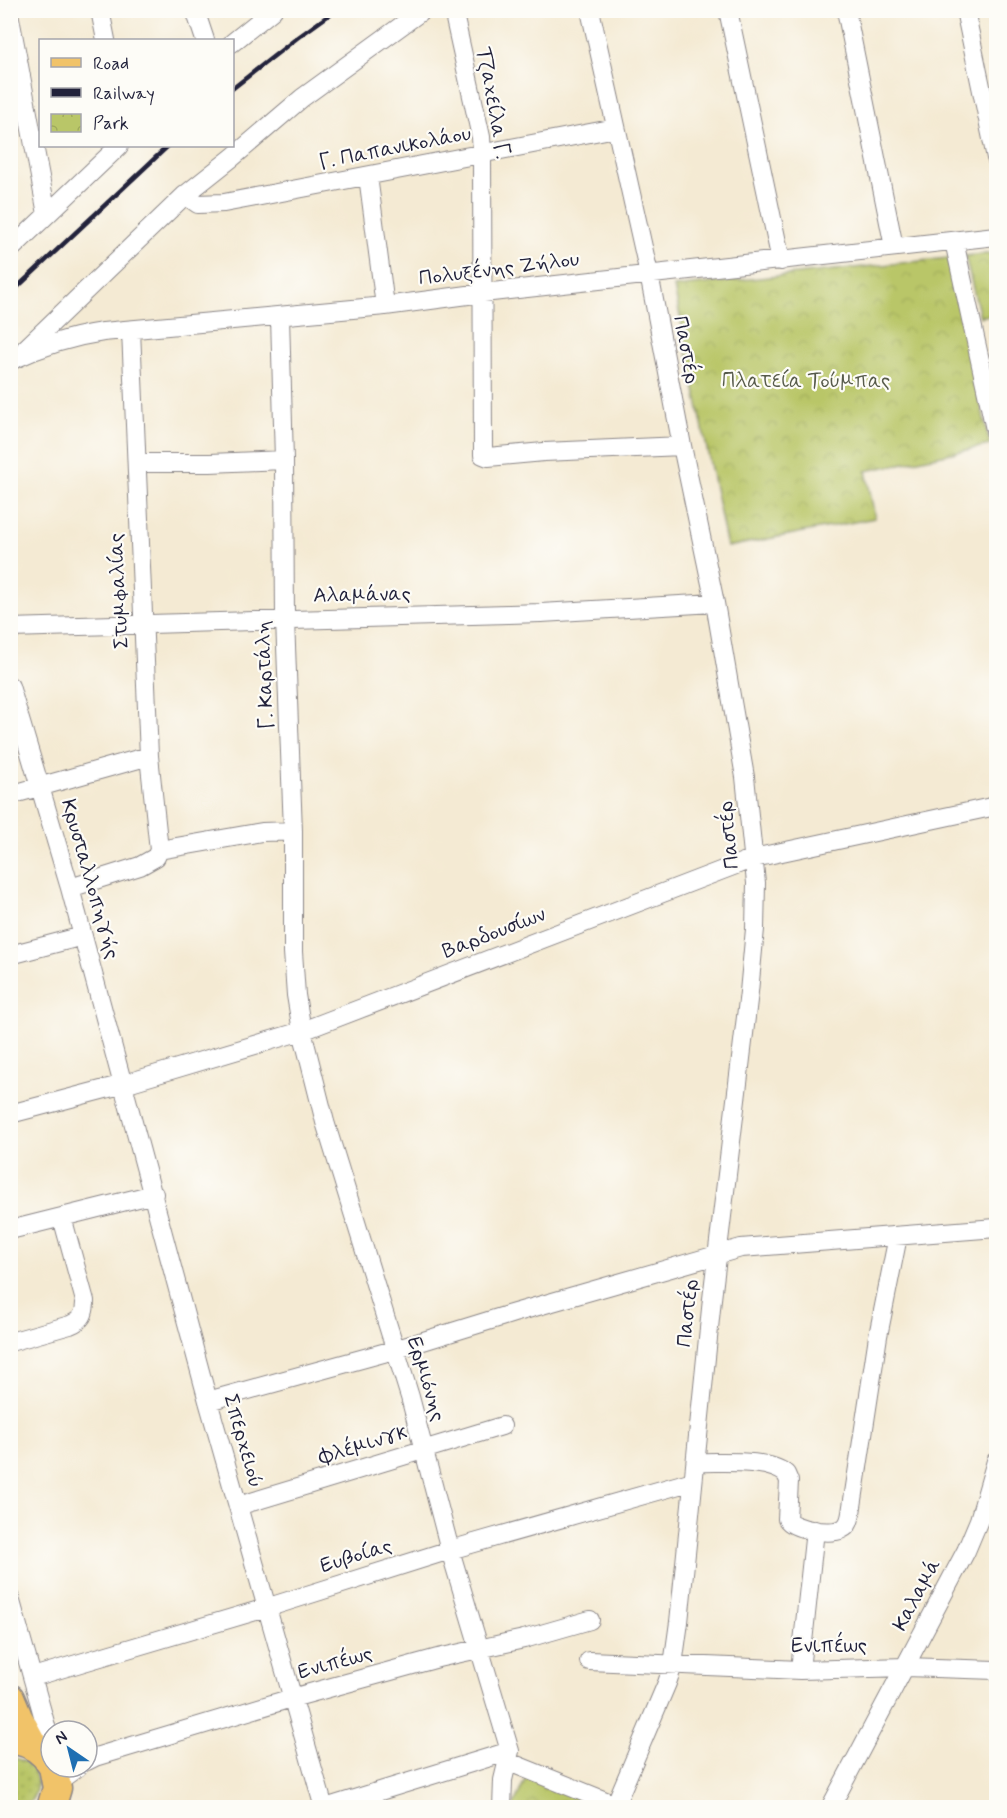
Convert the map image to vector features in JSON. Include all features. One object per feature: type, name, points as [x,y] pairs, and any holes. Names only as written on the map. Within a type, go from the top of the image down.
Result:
[{"type":"main road","points":[[10,1698],[18,1717],[39,1751]]},
{"type":"street","points":[[100,10],[106,39]]},
{"type":"street","points":[[195,10],[206,39]]},
{"type":"street","points":[[234,41],[273,10]]},
{"type":"street","points":[[13,360],[185,195],[302,98],[423,10]]},
{"type":"street","name":"Τζαχείλα Γ.","points":[[453,10],[482,154],[483,455],[488,457],[544,452],[682,446]]},
{"type":"street","name":"Παστέρ","points":[[590,10],[649,274],[715,603],[745,777],[756,899],[750,981],[717,1255],[673,1665],[618,1806]]},
{"type":"street","points":[[728,10],[781,261]]},
{"type":"street","points":[[846,10],[894,248]]},
{"type":"street","points":[[965,10],[996,158]]},
{"type":"street","points":[[10,18],[47,214]]},
{"type":"street","name":"Γ. Παπανικολάου","points":[[185,195],[198,204],[217,204],[616,128]]},
{"type":"street","points":[[10,250],[118,147]]},
{"type":"street","points":[[368,176],[386,306]]},
{"type":"street","name":"Πολυξένης Ζήλου","points":[[13,360],[52,342],[71,337],[386,306],[483,293],[996,236]]},
{"type":"street","points":[[954,241],[996,434]]},
{"type":"street","name":"Γ. Καρτάλη","points":[[280,317],[285,620],[293,831],[294,982],[302,1031]]},
{"type":"street","name":"Στυμφαλίας","points":[[131,330],[149,756],[159,850]]},
{"type":"street","points":[[137,462],[210,463],[284,459]]},
{"type":"street","name":"Αλαμάνας","points":[[10,628],[541,613],[715,603]]},
{"type":"street","name":"Κρυσταλλοπηγής","points":[[10,686],[70,888],[124,1084]]},
{"type":"street","points":[[10,795],[149,756]]},
{"type":"street","name":"Βαρδουσίων","points":[[10,1114],[124,1084],[302,1031],[754,858],[996,806]]},
{"type":"street","points":[[70,888],[140,866],[156,857],[159,850],[262,832],[293,831]]},
{"type":"street","points":[[10,955],[83,936]]},
{"type":"street","name":"Ερμιόνης","points":[[302,1031],[325,1122],[410,1397],[450,1550],[509,1751]]},
{"type":"street","name":"Σπερχειού","points":[[124,1084],[208,1401],[325,1808]]},
{"type":"street","points":[[10,1230],[154,1194]]},
{"type":"street","points":[[10,1342],[78,1322],[85,1312],[85,1301],[62,1217]]},
{"type":"street","points":[[208,1401],[394,1350],[741,1248],[996,1228]]},
{"type":"street","points":[[696,1462],[745,1463],[774,1466],[782,1470],[789,1480],[787,1519],[796,1527],[840,1531],[849,1521],[878,1336],[898,1236]]},
{"type":"street","name":"Φλέμινγκ","points":[[238,1506],[502,1426]]},
{"type":"street","name":"Καλαμά","points":[[830,1808],[906,1667],[976,1528],[996,1461]]},
{"type":"street","name":"Ευβοίας","points":[[33,1677],[266,1608],[450,1550],[693,1481]]},
{"type":"street","points":[[800,1670],[815,1530]]},
{"type":"street","points":[[10,1598],[44,1719]]},
{"type":"street","name":"Ενιπέως","points":[[99,1755],[422,1662],[524,1640],[590,1620]]},
{"type":"street","name":"Ενιπέως","points":[[589,1661],[800,1670],[906,1667],[996,1670]]},
{"type":"street","points":[[325,1808],[509,1751],[618,1806]]},
{"type":"street","points":[[502,1808],[503,1780],[509,1751]]},
{"type":"green space","points":[[996,253],[996,314],[980,317],[965,256]]},
{"type":"green space","name":"Πλατεία Τούμπας","points":[[948,258],[990,445],[866,471],[875,518],[727,547],[674,287]]},
{"type":"green space","points":[[11,1758],[28,1764],[36,1777],[35,1793],[25,1807],[11,1807]]},
{"type":"green space","points":[[527,1776],[604,1808],[512,1808]]},
{"type":"railway","points":[[234,87],[336,10]]},
{"type":"railway","points":[[10,294],[167,147]]}]
